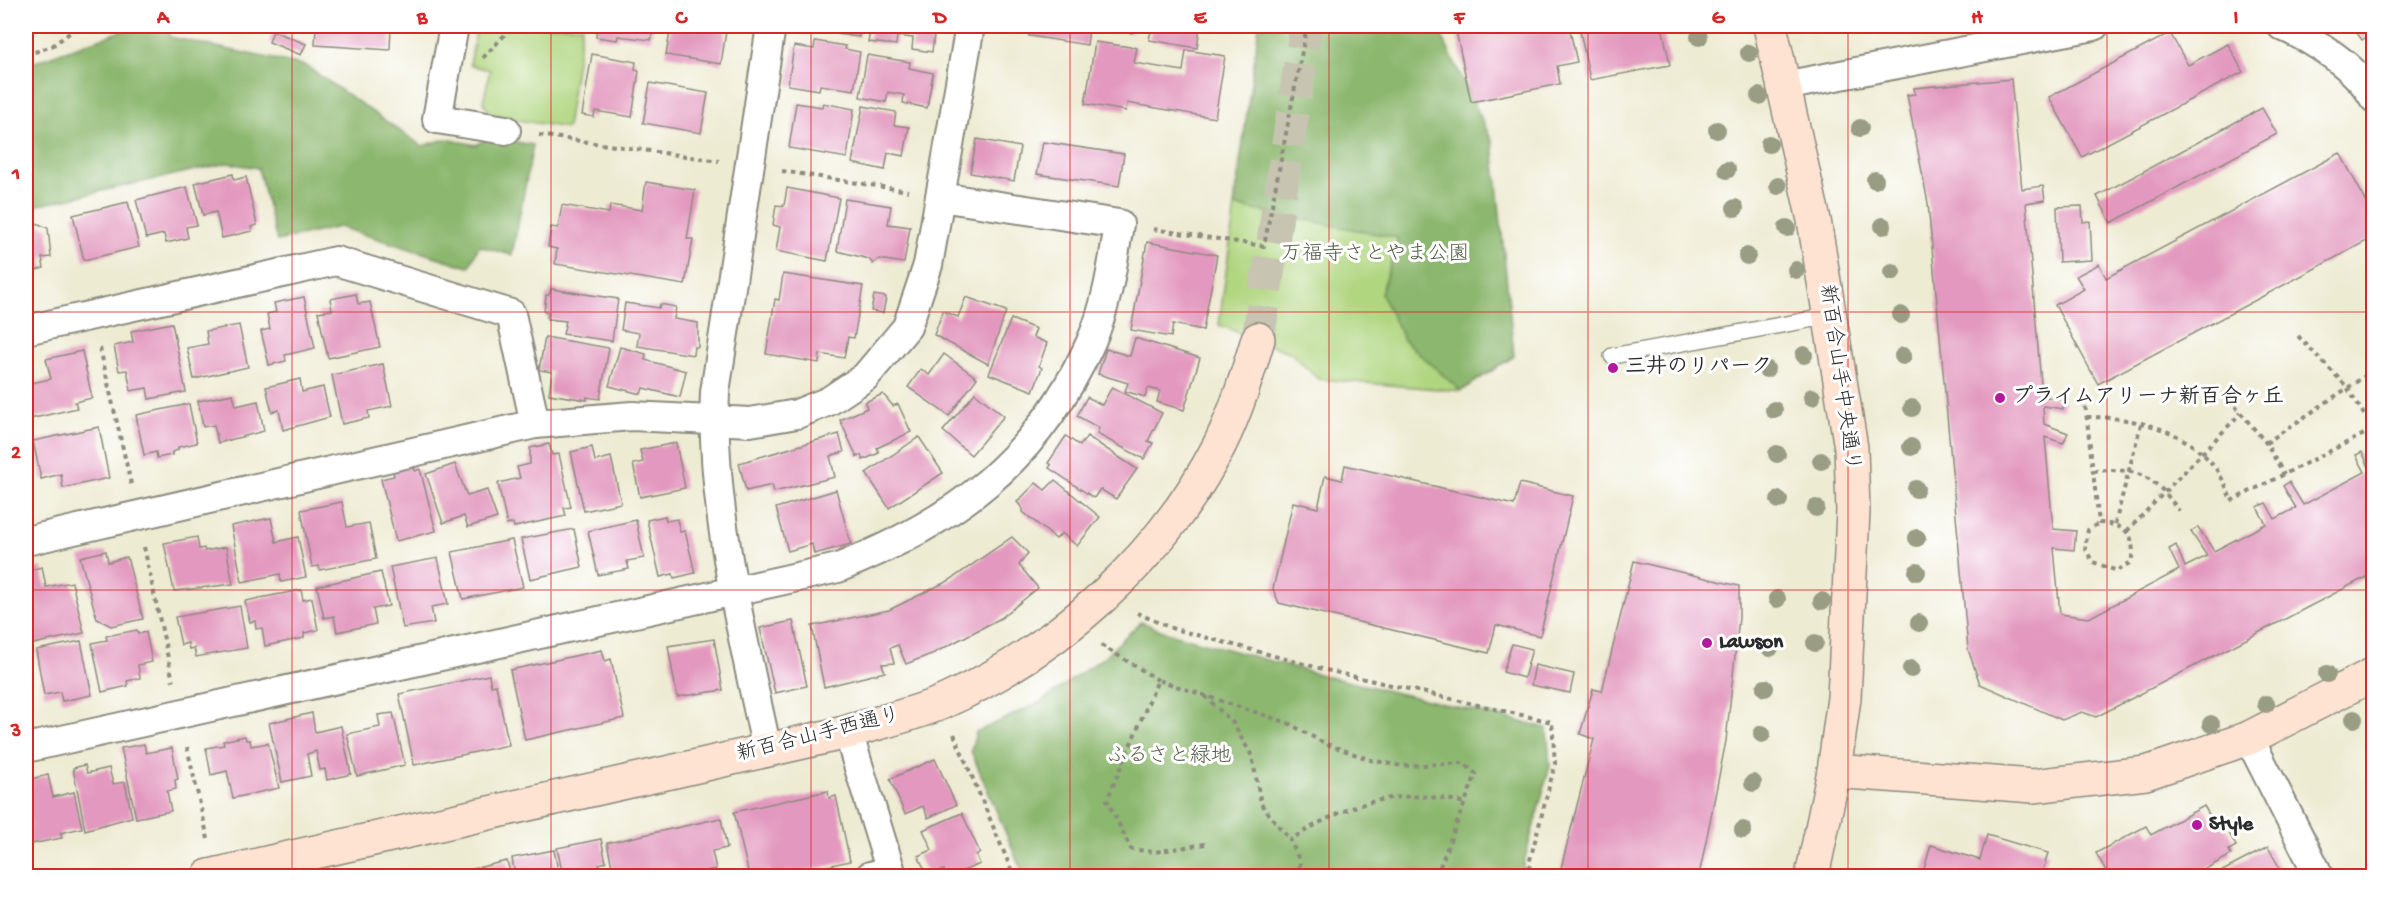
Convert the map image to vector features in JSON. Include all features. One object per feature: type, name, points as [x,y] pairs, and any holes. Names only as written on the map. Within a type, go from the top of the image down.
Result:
[{"type":"street","points":[[454,26],[437,119],[506,130]]},
{"type":"street","points":[[767,750],[734,591],[714,442],[714,418],[715,392],[771,26]]},
{"type":"street","points":[[26,541],[535,424],[632,416],[714,418],[750,422],[797,414],[829,401],[865,377],[907,327],[928,265],[970,26]]},
{"type":"street","name":"新百合山手中央通り","points":[[1770,26],[1814,220],[1851,448],[1853,511],[1844,698],[1834,771],[1812,876]]},
{"type":"street","points":[[1784,86],[2094,26]]},
{"type":"street","points":[[2282,26],[2306,36],[2339,60],[2373,98]]},
{"type":"street","points":[[26,748],[838,568],[884,549],[935,522],[984,488],[1020,452],[1052,410],[1091,343],[1112,274],[1119,224],[940,197]]},
{"type":"street","points":[[26,330],[336,261],[511,314],[535,424]]},
{"type":"street","name":"新百合山手西通り","points":[[212,876],[848,732],[942,702],[1003,671],[1055,636],[1114,587],[1172,521],[1198,484],[1219,446],[1243,392],[1258,339]]},
{"type":"street","points":[[1834,771],[2033,786],[2146,773],[2249,738],[2373,674]]},
{"type":"street","points":[[848,732],[891,872],[870,876]]},
{"type":"street","points":[[2249,738],[2319,876]]},
{"type":"lane","points":[[1612,356],[1830,316]]},
{"type":"path","points":[[26,55],[52,46],[79,26]]},
{"type":"path","points":[[478,64],[513,26]]},
{"type":"path","points":[[1119,224],[1263,246],[1307,26]]},
{"type":"path","points":[[506,130],[940,197]]},
{"type":"path","points":[[93,315],[181,715]]},
{"type":"path","points":[[2087,417],[2142,420],[2167,430],[2202,453],[2228,489],[2231,501],[2373,429],[2347,387],[2298,336]]},
{"type":"path","points":[[2266,443],[2373,370]]},
{"type":"path","points":[[2080,401],[2085,403],[2099,523]]},
{"type":"path","points":[[2235,406],[2266,443],[2284,474]]},
{"type":"path","points":[[2127,531],[2241,413]]},
{"type":"path","points":[[2115,524],[2142,420]]},
{"type":"path","points":[[2093,471],[2129,471],[2155,481],[2179,511]]},
{"type":"path","points":[[2099,523],[2115,524],[2127,531],[2135,547],[2131,562],[2117,571],[2103,568],[2093,562],[2085,549],[2088,530],[2099,523]]},
{"type":"path","points":[[1137,614],[1172,628],[1330,670],[1552,722],[1555,765],[1529,864],[1531,874],[1536,876]]},
{"type":"path","points":[[1101,645],[1158,680],[1288,723],[1324,743],[1371,760],[1402,766],[1464,763],[1476,774],[1439,869],[1440,876]]},
{"type":"path","points":[[1158,680],[1107,800],[1131,849],[1154,852],[1205,844]]},
{"type":"path","points":[[1204,695],[1233,723],[1252,756],[1261,804],[1290,840],[1300,862],[1299,876]]},
{"type":"path","points":[[942,702],[1014,876]]},
{"type":"path","points":[[187,743],[212,876]]},
{"type":"path","points":[[1290,840],[1327,817],[1371,802],[1417,794],[1466,803]]},
{"type":"green space","points":[[136,26],[167,26],[170,37],[306,66],[422,146],[446,139],[476,145],[489,137],[533,145],[512,255],[479,246],[469,267],[339,227],[277,241],[258,168],[227,163],[26,208],[26,65]]},
{"type":"green space","points":[[477,26],[582,26],[567,128],[493,116],[483,103],[490,70],[470,65]]},
{"type":"green space","name":"万福寺さとやま公園","points":[[1259,26],[1514,356],[1461,391],[1318,379],[1291,353],[1219,325]]},
{"type":"green space","name":"万福寺さとやま公園","points":[[1259,26],[1437,26],[1493,143],[1514,356],[1461,391],[1404,340],[1381,294],[1398,238],[1234,206]]},
{"type":"green space","name":"ふるさと緑地","points":[[1141,622],[1168,633],[1329,677],[1547,728],[1550,766],[1523,865],[1525,876],[1024,876],[971,751],[976,732],[1039,703],[1105,656]]},
{"type":"building","points":[[195,26],[256,26],[256,29],[195,31]]},
{"type":"building","points":[[316,26],[391,26],[390,50],[315,45]]},
{"type":"building","points":[[597,26],[653,26],[651,40],[618,36],[617,40],[596,37]]},
{"type":"building","points":[[671,26],[720,26],[720,30],[726,31],[721,64],[666,55]]},
{"type":"building","points":[[796,26],[819,26],[818,31],[812,30],[812,34],[803,32],[803,28]]},
{"type":"building","points":[[830,26],[860,26],[859,37],[838,34],[839,28]]},
{"type":"building","points":[[871,26],[935,26],[932,52],[912,49],[913,38],[897,36],[896,45],[868,42]]},
{"type":"building","points":[[1031,26],[1089,29],[1087,45],[1029,36]]},
{"type":"building","points":[[1092,26],[1133,26],[1132,33]]},
{"type":"building","points":[[1152,26],[1200,26],[1197,48],[1149,40]]},
{"type":"building","points":[[1455,26],[1569,26],[1577,62],[1557,66],[1560,84],[1471,102]]},
{"type":"building","points":[[1579,26],[1662,26],[1670,65],[1590,80]]},
{"type":"building","points":[[2352,26],[2374,26],[2374,32],[2362,40]]},
{"type":"building","points":[[273,31],[306,44],[301,55],[269,42]]},
{"type":"building","points":[[2170,33],[2188,65],[2228,44],[2243,72],[2082,157],[2049,97]]},
{"type":"building","points":[[815,41],[846,46],[845,49],[860,52],[854,90],[820,85],[819,90],[788,85],[794,46],[814,49]]},
{"type":"building","points":[[1095,42],[1137,48],[1134,63],[1183,71],[1186,50],[1225,56],[1215,118],[1127,103],[1126,111],[1085,104]]},
{"type":"building","points":[[592,54],[636,62],[635,70],[639,71],[632,117],[595,111],[594,117],[582,115]]},
{"type":"building","points":[[867,55],[910,62],[909,68],[933,73],[927,108],[903,103],[904,95],[888,92],[886,102],[860,97]]},
{"type":"building","name":"プライムアリーナ新百合ヶ丘","points":[[2011,79],[2022,189],[2043,186],[2045,200],[2026,203],[2042,396],[2064,400],[2063,409],[2043,406],[2044,424],[2068,433],[2063,443],[2045,437],[2053,529],[2076,531],[2074,550],[2054,548],[2060,614],[2089,618],[2179,570],[2169,549],[2176,545],[2185,567],[2207,556],[2191,532],[2198,527],[2214,551],[2266,524],[2257,507],[2266,503],[2275,519],[2296,508],[2283,486],[2289,482],[2303,505],[2365,472],[2356,455],[2362,452],[2370,469],[2374,467],[2374,573],[2096,717],[2082,712],[2062,720],[1980,684],[1968,649],[1928,203],[1907,95],[1915,94],[1914,88]]},
{"type":"building","points":[[650,83],[708,93],[701,133],[643,123]]},
{"type":"building","points":[[796,103],[822,107],[823,103],[854,109],[847,158],[789,148]]},
{"type":"building","points":[[863,106],[896,112],[894,125],[909,127],[904,156],[888,153],[885,170],[852,163]]},
{"type":"building","points":[[2262,108],[2277,134],[2111,223],[2097,196]]},
{"type":"building","points":[[977,139],[1020,147],[1014,181],[970,173]]},
{"type":"building","points":[[1043,142],[1124,154],[1119,186],[1037,174]]},
{"type":"building","points":[[2340,153],[2374,216],[2374,237],[2098,384],[2055,305],[2084,289],[2076,276],[2099,264],[2106,278]]},
{"type":"building","points":[[233,174],[234,180],[246,177],[257,225],[251,227],[252,231],[222,238],[216,212],[203,215],[195,183]]},
{"type":"building","points":[[646,182],[695,190],[687,239],[693,239],[685,285],[555,264],[557,249],[548,247],[551,227],[558,228],[562,205],[609,213],[610,205],[642,210]]},
{"type":"building","points":[[187,187],[197,225],[186,227],[188,238],[166,243],[164,234],[146,238],[136,200]]},
{"type":"building","points":[[787,188],[839,198],[827,261],[776,251],[780,227],[773,225],[776,205],[784,206]]},
{"type":"building","points":[[845,199],[891,206],[888,224],[910,227],[904,263],[879,259],[873,264],[869,259],[837,251]]},
{"type":"building","points":[[128,202],[139,247],[84,260],[73,215]]},
{"type":"building","points":[[2082,206],[2083,222],[2090,221],[2092,260],[2059,262],[2057,207]]},
{"type":"building","points":[[34,222],[48,228],[51,257],[42,258],[44,268],[26,273],[26,224]]},
{"type":"building","points":[[1147,242],[1217,255],[1203,330],[1173,324],[1171,337],[1131,330]]},
{"type":"building","points":[[783,274],[863,286],[854,338],[848,337],[844,358],[820,354],[819,363],[766,354],[775,299],[779,300]]},
{"type":"building","points":[[551,289],[618,299],[612,341],[563,334],[566,321],[547,319],[548,312],[544,312],[546,295],[549,295]]},
{"type":"building","points":[[356,294],[358,304],[370,302],[380,347],[328,358],[318,312],[332,310],[330,299]]},
{"type":"building","points":[[874,295],[886,297],[883,313],[871,311]]},
{"type":"building","points":[[304,297],[315,348],[285,355],[286,361],[269,365],[261,331],[270,329],[267,314],[276,312],[274,303]]},
{"type":"building","points":[[966,297],[1006,311],[988,364],[934,335],[943,311],[958,317]]},
{"type":"building","points":[[625,303],[659,308],[660,304],[676,307],[674,319],[698,323],[698,347],[694,347],[693,355],[637,346],[639,333],[621,330]]},
{"type":"building","points":[[1011,319],[1036,329],[1033,337],[1047,343],[1039,366],[1042,368],[1033,391],[989,374]]},
{"type":"building","points":[[172,323],[186,392],[149,399],[147,388],[131,391],[127,370],[119,371],[114,346],[133,342],[131,331]]},
{"type":"building","points":[[239,325],[248,367],[194,379],[187,348],[208,344],[206,331]]},
{"type":"building","points":[[545,337],[609,348],[600,399],[587,397],[587,400],[549,394],[552,372],[539,370]]},
{"type":"building","points":[[1135,338],[1200,358],[1184,410],[1157,402],[1160,391],[1148,388],[1145,397],[1125,391],[1128,383],[1098,374],[1106,349],[1130,356]]},
{"type":"building","points":[[620,347],[646,354],[645,360],[686,371],[680,397],[643,388],[641,394],[609,386]]},
{"type":"building","points":[[82,351],[92,398],[75,402],[77,408],[30,419],[26,384],[51,379],[46,359]]},
{"type":"building","points":[[944,354],[977,378],[949,416],[908,387],[921,369],[929,375]]},
{"type":"building","points":[[383,364],[392,406],[368,411],[369,418],[342,424],[332,375]]},
{"type":"building","points":[[300,379],[302,392],[323,387],[330,417],[283,430],[279,410],[272,412],[266,387]]},
{"type":"building","points":[[1112,387],[1162,413],[1148,441],[1153,443],[1144,459],[1097,434],[1099,428],[1077,416],[1087,397],[1102,405]]},
{"type":"building","points":[[975,393],[1004,416],[971,455],[943,431]]},
{"type":"building","points":[[233,394],[236,406],[258,401],[264,431],[218,443],[214,425],[203,427],[198,401]]},
{"type":"building","points":[[883,394],[893,406],[898,404],[911,432],[877,448],[879,453],[863,460],[861,455],[857,457],[840,420],[867,408],[865,402]]},
{"type":"building","points":[[189,404],[197,443],[178,447],[172,455],[157,458],[156,452],[144,455],[136,415]]},
{"type":"building","points":[[99,427],[109,478],[63,488],[61,474],[41,479],[33,441]]},
{"type":"building","points":[[839,434],[844,452],[830,456],[835,477],[774,492],[772,485],[746,491],[739,463]]},
{"type":"building","points":[[1066,436],[1080,446],[1087,436],[1137,469],[1116,499],[1100,489],[1094,498],[1049,468],[1051,465],[1048,463]]},
{"type":"building","points":[[919,437],[943,473],[889,508],[866,473]]},
{"type":"building","points":[[676,443],[685,488],[640,497],[633,464],[643,462],[640,450]]},
{"type":"building","points":[[549,444],[552,455],[559,454],[571,507],[564,508],[566,516],[514,527],[513,523],[507,525],[498,483],[520,478],[517,467],[530,464],[530,448]]},
{"type":"building","points":[[592,447],[595,461],[611,457],[621,503],[584,511],[571,452]]},
{"type":"building","points":[[412,462],[415,471],[420,469],[436,531],[396,541],[381,479],[394,476],[392,467]]},
{"type":"building","points":[[455,464],[467,496],[487,490],[497,518],[468,527],[464,516],[443,523],[426,474]]},
{"type":"building","points":[[1345,465],[1514,505],[1520,483],[1573,496],[1540,636],[1496,625],[1489,653],[1279,603],[1273,589],[1293,502],[1318,508],[1325,476],[1342,480]]},
{"type":"building","points":[[1055,480],[1100,517],[1077,546],[1062,533],[1056,539],[1023,512],[1017,502],[1036,483],[1045,490]]},
{"type":"building","points":[[836,490],[851,544],[814,554],[812,544],[788,551],[776,508]]},
{"type":"building","points":[[342,502],[347,527],[369,523],[376,559],[320,570],[319,566],[312,567],[301,510]]},
{"type":"building","points":[[665,516],[666,521],[677,519],[680,532],[685,531],[695,573],[674,578],[673,574],[660,577],[647,520]]},
{"type":"building","points":[[271,518],[276,542],[298,537],[306,577],[281,582],[280,574],[242,582],[231,526]]},
{"type":"building","points":[[636,520],[644,558],[627,561],[629,569],[598,575],[588,531]]},
{"type":"building","points":[[574,529],[582,567],[530,579],[521,539]]},
{"type":"building","points":[[197,537],[199,549],[204,548],[205,551],[226,547],[233,584],[174,591],[164,543]]},
{"type":"building","points":[[1012,537],[1028,553],[1019,565],[1038,588],[1001,618],[934,653],[906,664],[898,645],[890,648],[894,663],[882,664],[885,672],[824,687],[812,626],[889,610],[950,580]]},
{"type":"building","points":[[512,540],[523,587],[463,599],[452,552]]},
{"type":"building","points":[[106,551],[108,562],[127,557],[143,619],[111,626],[97,619],[80,557]]},
{"type":"building","points":[[438,558],[448,604],[431,607],[434,623],[403,628],[390,567]]},
{"type":"building","points":[[1634,561],[1739,586],[1739,618],[1726,741],[1699,876],[1595,876],[1561,868],[1594,739],[1580,734],[1593,689],[1602,691]]},
{"type":"building","points":[[42,567],[46,587],[72,582],[84,633],[33,644],[29,627],[26,628],[26,571]]},
{"type":"building","points":[[381,572],[389,606],[373,609],[376,624],[337,632],[334,616],[324,618],[317,586]]},
{"type":"building","points":[[301,590],[303,600],[312,598],[318,630],[304,633],[304,638],[265,646],[262,628],[256,629],[255,621],[250,622],[245,601]]},
{"type":"building","points":[[240,606],[247,648],[196,657],[194,648],[189,649],[188,643],[181,645],[175,617]]},
{"type":"building","points":[[793,621],[807,686],[775,693],[760,628]]},
{"type":"building","points":[[137,630],[138,634],[146,632],[152,662],[138,665],[140,678],[127,681],[128,686],[102,692],[92,643],[107,640],[106,636]]},
{"type":"building","points":[[714,639],[723,690],[677,697],[668,646]]},
{"type":"building","points":[[81,641],[92,695],[62,701],[60,692],[44,695],[36,650]]},
{"type":"building","points":[[1512,644],[1532,649],[1524,678],[1503,672]]},
{"type":"building","points":[[602,650],[605,661],[611,659],[624,718],[525,740],[510,670]]},
{"type":"building","points":[[1535,665],[1574,674],[1570,693],[1531,685]]},
{"type":"building","points":[[489,675],[491,686],[496,685],[509,745],[414,765],[399,694]]},
{"type":"building","points":[[312,713],[315,732],[341,726],[351,774],[327,780],[325,769],[320,770],[316,751],[307,754],[311,776],[282,782],[269,723]]},
{"type":"building","points":[[393,713],[405,765],[357,776],[347,734],[380,727],[378,715]]},
{"type":"building","points":[[245,736],[246,740],[250,740],[251,746],[268,743],[279,788],[233,798],[227,771],[211,775],[206,748],[224,745],[223,741]]},
{"type":"building","points":[[144,744],[146,753],[172,748],[178,779],[175,780],[176,789],[167,791],[171,811],[136,818],[121,748]]},
{"type":"building","points":[[935,759],[956,805],[928,818],[923,806],[905,814],[890,779]]},
{"type":"building","points":[[85,765],[87,773],[109,768],[113,784],[125,782],[132,817],[85,830],[73,768]]},
{"type":"building","points":[[48,775],[53,797],[74,792],[82,828],[60,833],[62,838],[26,845],[26,780]]},
{"type":"building","points":[[828,791],[829,798],[836,796],[850,861],[783,876],[771,876],[770,871],[749,875],[734,812]]},
{"type":"building","points":[[2204,806],[2214,823],[2224,824],[2236,846],[2229,850],[2231,855],[2200,872],[2203,875],[2200,876],[2109,876],[2096,853],[2146,826],[2151,835]]},
{"type":"building","points":[[962,813],[980,853],[976,855],[980,864],[951,876],[947,876],[944,870],[928,876],[918,856],[932,850],[923,830]]},
{"type":"building","points":[[721,818],[727,848],[712,851],[716,869],[681,876],[614,876],[607,843]]},
{"type":"building","points":[[1987,835],[2048,853],[2041,876],[1922,876],[1931,845],[1980,860]]},
{"type":"building","points":[[601,839],[606,862],[599,864],[602,876],[563,876],[557,848]]},
{"type":"building","points":[[2268,847],[2284,876],[2213,876]]},
{"type":"building","points":[[554,850],[559,876],[515,876],[512,858]]},
{"type":"building","points":[[507,861],[511,876],[460,876],[459,872]]},
{"type":"tunnel","points":[[1258,339],[1306,26]]},
{"type":"place","name":"三井のリパーク","points":[[1613,368]]},
{"type":"place","name":"プライムアリーナ新百合ヶ丘","points":[[2000,398]]},
{"type":"place","name":"Lawson","points":[[1707,643]]},
{"type":"place","name":"Style","points":[[2197,825]]}]
